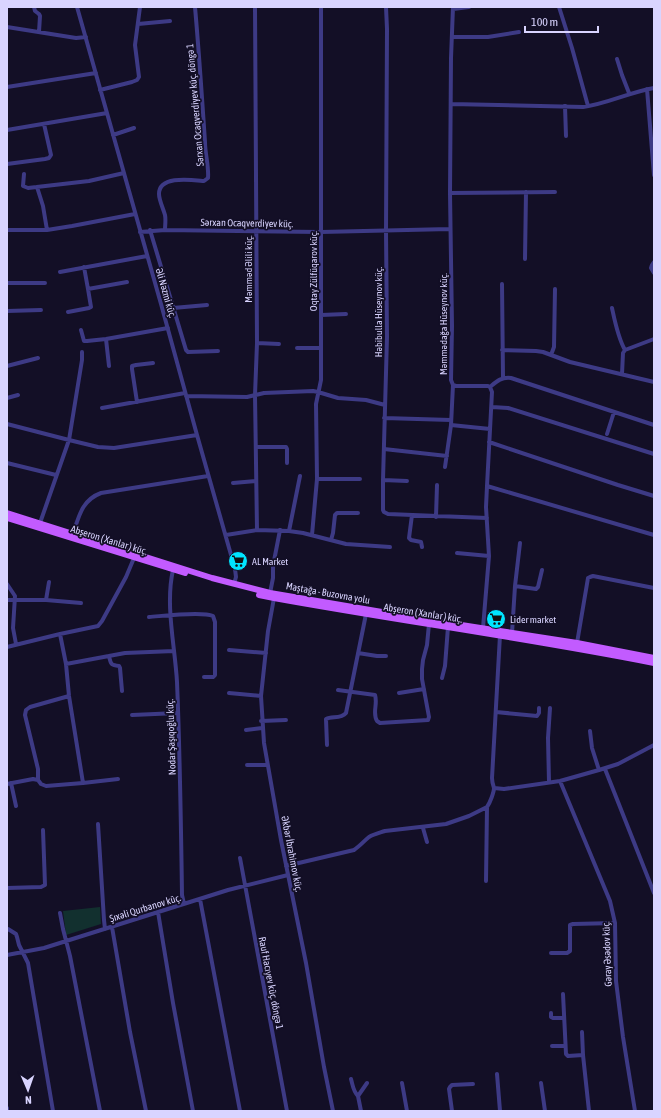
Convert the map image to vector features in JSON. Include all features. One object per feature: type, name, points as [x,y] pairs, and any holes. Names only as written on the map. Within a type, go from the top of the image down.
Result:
[{"type":"main road","name":"Maştağa - Buzovna yolu","points":[[7,512],[234,586],[577,643],[654,658]]},
{"type":"main road","name":"Abşeron ( Xanlar ) küç.","points":[[7,518],[173,570],[274,598],[500,635],[654,663]]},
{"type":"street","points":[[34,7],[35,11],[40,16],[39,32]]},
{"type":"street","name":"Əli Nəzmi küç.","points":[[77,7],[168,328],[208,476],[236,569],[234,586]]},
{"type":"street","points":[[100,90],[132,82],[139,77],[135,45],[140,7]]},
{"type":"street","name":"Sərxan Ocaqverdiyev küç. döngə 1","points":[[165,230],[165,216],[159,194],[161,186],[165,182],[171,180],[204,180],[208,178],[209,173],[205,151],[195,7]]},
{"type":"street","name":"Məmməd Əlili küç.","points":[[255,7],[255,395],[257,530]]},
{"type":"street","name":"Oqtay Zülfüqarov küç.","points":[[312,535],[318,479],[316,404],[321,384],[321,7]]},
{"type":"street","name":"Həbibulla Hüseynov küç.","points":[[386,7],[386,337],[383,480],[384,512],[388,514],[487,518]]},
{"type":"street","points":[[453,8],[469,7]]},
{"type":"street","points":[[559,7],[588,106]]},
{"type":"street","name":"Məmmədağa Hüseynov küç.","points":[[453,8],[450,193],[452,326],[451,380],[453,385],[490,387]]},
{"type":"street","points":[[138,24],[170,22]]},
{"type":"street","points":[[7,27],[76,38],[86,37]]},
{"type":"street","points":[[452,37],[488,37],[519,32]]},
{"type":"street","points":[[617,59],[629,93]]},
{"type":"street","points":[[7,87],[96,73]]},
{"type":"street","points":[[451,104],[588,106],[629,93],[654,88]]},
{"type":"street","points":[[647,89],[654,175]]},
{"type":"street","points":[[565,106],[566,136]]},
{"type":"street","points":[[7,130],[107,113]]},
{"type":"street","points":[[7,164],[49,158],[51,155],[44,124]]},
{"type":"street","points":[[113,135],[134,128]]},
{"type":"street","points":[[24,174],[23,186],[28,188],[89,181],[124,173]]},
{"type":"street","points":[[37,187],[43,206],[47,230]]},
{"type":"street","points":[[525,259],[526,192]]},
{"type":"street","points":[[450,193],[555,192]]},
{"type":"street","points":[[7,230],[47,230],[135,214]]},
{"type":"street","name":"Sərxan Ocaqverdiyev küç.","points":[[140,232],[150,230],[321,232],[450,229]]},
{"type":"street","points":[[150,230],[186,350],[188,352],[218,352]]},
{"type":"street","points":[[60,272],[147,256]]},
{"type":"street","points":[[654,262],[651,268],[654,273]]},
{"type":"street","points":[[68,312],[91,307],[84,267]]},
{"type":"street","points":[[7,283],[46,282]]},
{"type":"street","points":[[88,289],[127,282]]},
{"type":"street","points":[[502,284],[503,377]]},
{"type":"street","points":[[551,355],[554,347],[555,289]]},
{"type":"street","points":[[173,308],[207,306]]},
{"type":"street","points":[[612,308],[622,346],[625,350]]},
{"type":"street","points":[[7,311],[41,310]]},
{"type":"street","points":[[321,315],[346,314]]},
{"type":"street","points":[[81,330],[84,341],[106,339],[168,328]]},
{"type":"street","points":[[106,339],[109,366]]},
{"type":"street","points":[[622,374],[623,353],[625,350],[654,340]]},
{"type":"street","points":[[256,343],[279,344]]},
{"type":"street","points":[[297,348],[321,348]]},
{"type":"street","points":[[502,350],[536,351],[570,362],[654,382]]},
{"type":"street","points":[[40,523],[69,440],[82,352]]},
{"type":"street","points":[[7,366],[38,358]]},
{"type":"street","points":[[138,402],[132,366],[153,363]]},
{"type":"street","points":[[482,628],[489,556],[487,486],[492,407],[492,392],[490,387],[503,377],[511,378],[654,425]]},
{"type":"street","points":[[444,467],[451,425],[453,385]]},
{"type":"street","points":[[102,408],[186,395],[246,397],[264,393],[307,391],[318,392],[338,398],[366,400],[385,405]]},
{"type":"street","points":[[7,398],[18,395]]},
{"type":"street","points":[[492,407],[508,408],[654,454]]},
{"type":"street","points":[[607,434],[614,412]]},
{"type":"street","points":[[384,418],[451,420]]},
{"type":"street","points":[[7,424],[98,447],[114,448],[197,435]]},
{"type":"street","points":[[451,425],[490,429]]},
{"type":"street","points":[[489,442],[654,496]]},
{"type":"street","points":[[256,446],[286,447],[287,464]]},
{"type":"street","points":[[384,449],[447,456]]},
{"type":"street","points":[[7,463],[56,475]]},
{"type":"street","points":[[73,534],[85,504],[91,497],[101,493],[208,476]]},
{"type":"street","points":[[289,531],[300,476]]},
{"type":"street","points":[[318,479],[360,479]]},
{"type":"street","points":[[383,480],[407,481]]},
{"type":"street","points":[[233,483],[256,481]]},
{"type":"street","points":[[436,516],[437,485]]},
{"type":"street","points":[[487,486],[654,535]]},
{"type":"street","points":[[331,540],[335,515],[358,514]]},
{"type":"street","points":[[412,515],[409,538],[411,540],[421,542],[422,547]]},
{"type":"street","points":[[226,536],[257,530],[280,530],[312,535],[346,544],[390,547]]},
{"type":"street","points":[[270,593],[273,578],[273,566],[280,530]]},
{"type":"street","points":[[512,632],[520,543]]},
{"type":"street","points":[[457,553],[489,556]]},
{"type":"street","points":[[7,647],[98,626],[126,577],[134,558]]},
{"type":"street","name":"Nodar Şaşıqoğlu küç.","points":[[173,570],[170,582],[170,592],[177,681],[180,747],[182,894],[184,904]]},
{"type":"street","points":[[515,586],[538,588],[542,570]]},
{"type":"street","points":[[577,643],[588,578],[593,576],[654,588]]},
{"type":"street","points":[[46,600],[49,582]]},
{"type":"street","points":[[7,584],[14,594],[15,599],[13,628],[16,644]]},
{"type":"street","name":"Əkbər İbrahimov küç.","points":[[274,598],[261,696],[262,728],[267,766],[306,963],[333,1111]]},
{"type":"street","points":[[7,600],[46,600],[81,603]]},
{"type":"street","points":[[149,617],[206,614],[213,616],[215,622],[215,675],[213,677],[204,677]]},
{"type":"street","points":[[328,745],[326,719],[345,715],[346,713],[366,614]]},
{"type":"street","points":[[338,690],[375,695],[375,716],[377,721],[380,722],[428,720],[429,717],[422,679],[422,665],[427,645],[429,624]]},
{"type":"street","points":[[442,678],[445,666],[448,627]]},
{"type":"street","points":[[60,634],[66,664],[69,696],[83,783]]},
{"type":"street","points":[[286,866],[354,850],[376,834],[423,828],[454,822],[470,816],[490,804],[494,788],[492,778],[500,635]]},
{"type":"street","points":[[229,650],[266,654]]},
{"type":"street","points":[[66,664],[125,653],[174,651]]},
{"type":"street","points":[[358,653],[386,656]]},
{"type":"street","points":[[108,656],[111,664],[113,666],[119,666],[120,668],[122,691]]},
{"type":"street","points":[[399,693],[424,689]]},
{"type":"street","points":[[229,693],[261,696]]},
{"type":"street","points":[[38,780],[38,769],[25,715],[26,710],[30,706],[69,696]]},
{"type":"street","points":[[496,712],[537,716],[539,713],[539,708]]},
{"type":"street","points":[[550,708],[548,738],[550,782]]},
{"type":"street","points":[[132,715],[178,713]]},
{"type":"street","points":[[262,721],[286,720]]},
{"type":"street","points":[[246,730],[262,728]]},
{"type":"street","points":[[590,731],[592,748],[599,770]]},
{"type":"street","points":[[494,788],[504,789],[560,781],[605,769],[618,764],[654,745]]},
{"type":"street","points":[[247,765],[267,766]]},
{"type":"street","points":[[605,769],[654,893]]},
{"type":"street","points":[[16,806],[9,784],[33,779],[38,780],[41,784],[46,786],[118,779]]},
{"type":"street","name":"Gəray Əsədov küç.","points":[[560,781],[610,901],[615,923],[616,981],[622,1037],[635,1111]]},
{"type":"street","points":[[486,881],[487,807]]},
{"type":"street","points":[[98,824],[104,920],[106,929]]},
{"type":"street","points":[[423,828],[427,842]]},
{"type":"street","points":[[7,888],[40,887],[45,885],[43,830]]},
{"type":"street","name":"Rauf Hacıyev küç. döngə 1","points":[[240,858],[287,1111]]},
{"type":"street","name":"Şıxəli Qurbanov küç.","points":[[7,955],[24,953],[66,942],[200,899],[288,875]]},
{"type":"street","points":[[200,899],[240,1111]]},
{"type":"street","points":[[158,912],[193,1111]]},
{"type":"street","points":[[60,913],[70,956],[100,1111]]},
{"type":"street","points":[[551,953],[567,953],[570,951],[570,926],[573,924],[615,923]]},
{"type":"street","points":[[112,927],[130,1032],[146,1111]]},
{"type":"street","points":[[8,929],[16,934],[19,945],[28,963],[53,1111]]},
{"type":"street","points":[[563,994],[566,1054],[567,1056],[583,1055]]},
{"type":"street","points":[[551,1013],[553,1018],[564,1018]]},
{"type":"street","points":[[582,1032],[589,1111]]},
{"type":"street","points":[[552,1046],[565,1046]]},
{"type":"street","points":[[497,1074],[500,1111]]},
{"type":"street","points":[[351,1079],[353,1089],[358,1096],[361,1111]]},
{"type":"street","points":[[358,1096],[367,1082]]},
{"type":"street","points":[[402,1083],[406,1111]]},
{"type":"street","points":[[541,1083],[545,1111]]},
{"type":"street","points":[[452,1111],[450,1087],[473,1084]]},
{"type":"green space","points":[[100,907],[101,924],[66,935],[63,911]]},
{"type":"place","name":"AL Market","points":[[238,561]]},
{"type":"place","name":"Lider market","points":[[496,619]]}]
